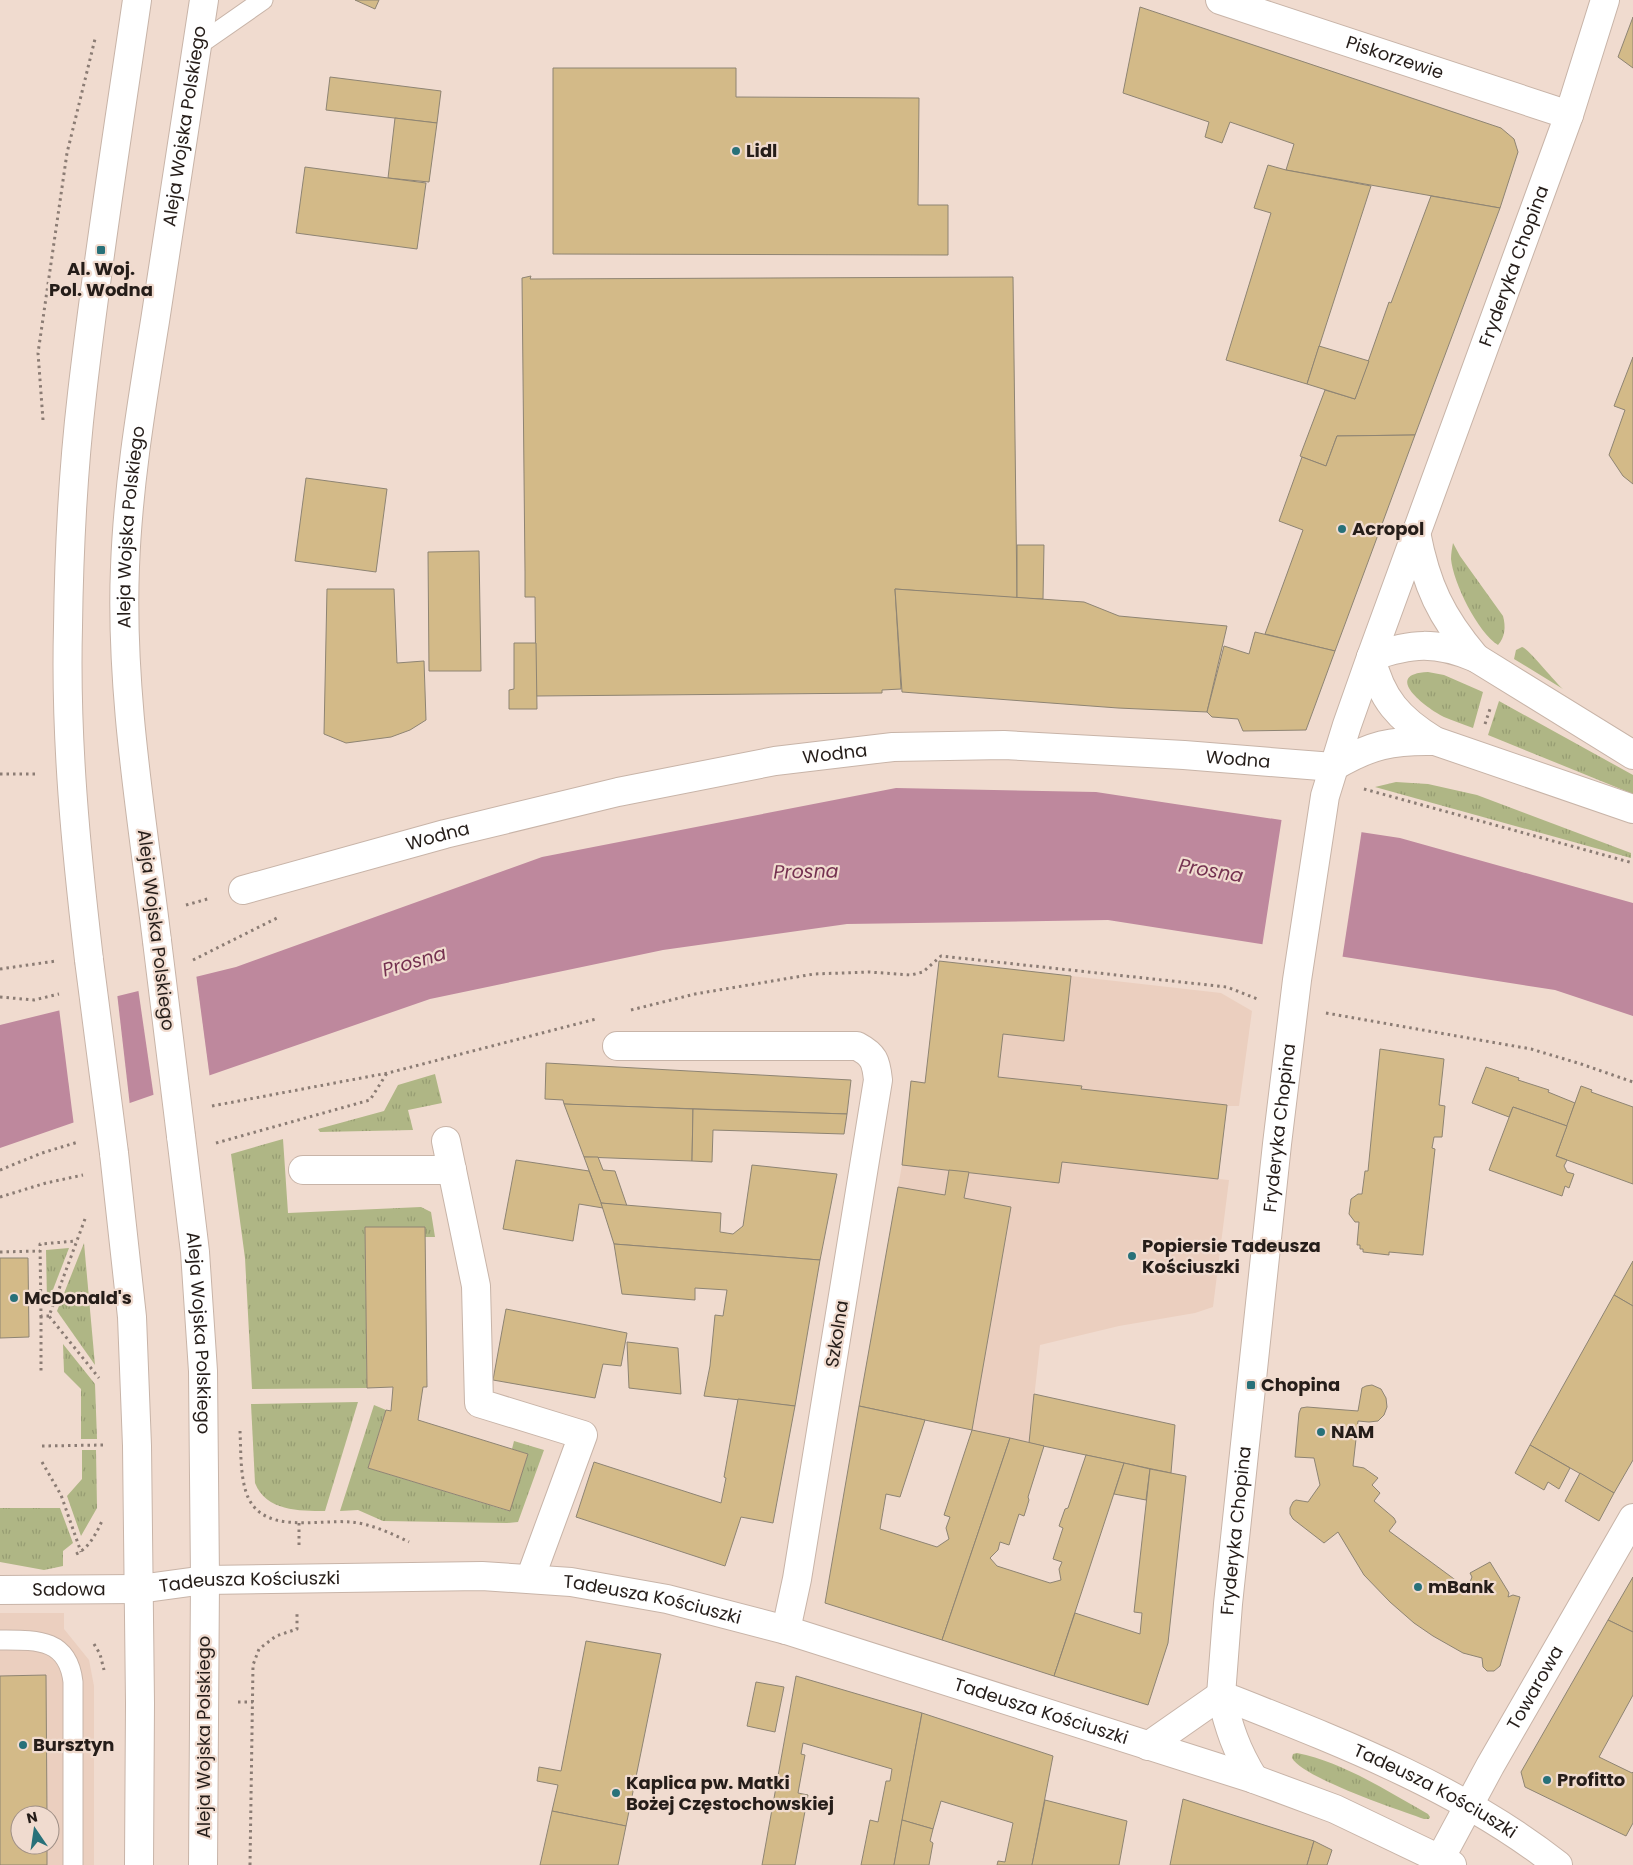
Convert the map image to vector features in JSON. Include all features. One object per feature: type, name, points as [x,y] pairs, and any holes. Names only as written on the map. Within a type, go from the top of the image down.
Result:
[{"type":"street","points":[[137,0],[82,396],[70,563],[68,628],[70,772],[77,856],[114,1154],[133,1336],[138,1470],[139,1865]]},
{"type":"street","name":"Aleja Wojska Polskiego","points":[[203,1865],[205,1580],[200,1311],[195,1252],[136,775],[127,689],[124,625],[125,566],[130,494],[204,0]]},
{"type":"street","name":"Piskorzewie","points":[[1220,0],[1569,115]]},
{"type":"street","name":"Fryderyka Chopina","points":[[1220,1695],[1280,1117],[1297,980],[1326,796],[1371,657],[1569,115],[1605,0]]},
{"type":"street","points":[[1416,532],[1430,586],[1442,611],[1457,635],[1476,658]]},
{"type":"street","points":[[1633,755],[1476,658],[1457,650],[1413,645],[1371,657],[1376,677],[1398,715],[1415,729],[1435,741],[1633,809]]},
{"type":"street","points":[[1334,767],[1355,754],[1379,745],[1407,740],[1435,741]]},
{"type":"street","name":"Wodna","points":[[242,890],[445,834],[618,792],[775,761],[893,748],[1004,745],[1184,754],[1334,767]]},
{"type":"street","name":"Szkolna","points":[[617,1046],[857,1046],[869,1053],[876,1064],[878,1080],[786,1630]]},
{"type":"street","points":[[446,1141],[476,1286],[480,1403],[583,1435],[530,1578]]},
{"type":"street","points":[[303,1170],[452,1170]]},
{"type":"street","name":"Towarowa","points":[[1446,1862],[1468,1806],[1633,1518]]},
{"type":"street","name":"Tadeusza Kościuszki","points":[[139,1589],[205,1580],[482,1576],[571,1582],[667,1599],[786,1630],[1254,1779],[1336,1809],[1446,1862]]},
{"type":"street","name":"Sadowa","points":[[0,1590],[139,1589]]},
{"type":"street","points":[[1220,1695],[1238,1753],[1254,1779]]},
{"type":"street","name":"Tadeusza Kościuszki","points":[[1148,1746],[1220,1695],[1319,1734],[1420,1780],[1510,1830],[1558,1865]]},
{"type":"lane","points":[[197,46],[263,0]]},
{"type":"lane","points":[[0,1640],[28,1640],[44,1643],[56,1648],[66,1657],[71,1669],[73,1865]]},
{"type":"path","points":[[1483,732],[1494,698]]},
{"type":"path","points":[[0,774],[38,774]]},
{"type":"path","points":[[1364,789],[1633,863]]},
{"type":"path","points":[[186,962],[196,959],[282,916]]},
{"type":"path","points":[[911,975],[923,972],[940,956],[1227,987],[1263,1001]]},
{"type":"path","points":[[0,969],[61,960]]},
{"type":"path","points":[[0,997],[34,1000],[62,993]]},
{"type":"path","points":[[1325,1013],[1530,1049],[1633,1082]]},
{"type":"path","points":[[216,1144],[370,1100],[388,1073]]},
{"type":"path","points":[[0,1197],[88,1174]]},
{"type":"path","points":[[49,1316],[87,1214]]},
{"type":"path","points":[[41,1372],[40,1244],[77,1241]]},
{"type":"path","points":[[0,1252],[40,1251]]},
{"type":"path","points":[[41,1316],[49,1316]]},
{"type":"path","points":[[49,1316],[100,1380]]},
{"type":"path","points":[[240,1428],[242,1467],[246,1492],[253,1506],[266,1516],[282,1521],[299,1523],[351,1522],[384,1530]]},
{"type":"path","points":[[42,1446],[107,1446]]},
{"type":"path","points":[[42,1462],[61,1495],[81,1552]]},
{"type":"path","points":[[299,1523],[299,1540]]},
{"type":"path","points":[[250,1865],[253,1665],[259,1649],[276,1636],[297,1629],[297,1619]]},
{"type":"shaded area","points":[[939,961],[1221,993],[1252,1011],[1239,1106],[1227,1106],[1218,1179],[1229,1180],[1213,1307],[1195,1313],[1119,1326],[1040,1345],[1029,1443],[859,1406],[902,1165],[911,1081],[925,1082]]},
{"type":"shaded area","points":[[0,1613],[64,1613],[64,1629],[89,1660],[94,1686],[94,1865],[0,1865]]},
{"type":"green space","points":[[1453,543],[1460,556],[1503,616],[1504,632],[1498,645],[1490,639],[1475,619],[1461,593],[1451,559]]},
{"type":"green space","points":[[1522,647],[1530,653],[1563,689],[1514,659],[1516,650]]},
{"type":"green space","points":[[1428,672],[1444,675],[1483,692],[1473,728],[1436,713],[1412,692],[1408,685],[1408,679],[1414,674]]},
{"type":"green space","points":[[1499,701],[1633,775],[1633,794],[1488,735]]},
{"type":"green space","points":[[1396,782],[1428,784],[1477,795],[1631,853],[1631,858],[1375,787]]},
{"type":"green space","points":[[435,1074],[442,1103],[408,1110],[413,1130],[320,1132],[318,1129],[384,1111],[398,1085]]},
{"type":"green space","points":[[283,1139],[288,1213],[421,1207],[431,1212],[435,1237],[425,1237],[425,1227],[365,1228],[367,1388],[252,1389],[245,1258],[231,1154]]},
{"type":"green space","points":[[84,1243],[95,1365],[57,1311]]},
{"type":"green space","points":[[69,1248],[49,1300],[47,1300],[46,1250]]},
{"type":"green space","points":[[63,1344],[95,1384],[97,1439],[81,1439],[81,1389],[64,1372]]},
{"type":"green space","points":[[358,1402],[325,1511],[294,1510],[275,1504],[260,1492],[255,1483],[251,1404]]},
{"type":"green space","points":[[374,1405],[386,1410],[368,1468],[509,1511],[528,1454],[512,1449],[514,1441],[544,1450],[518,1522],[383,1521],[358,1510],[340,1511]]},
{"type":"green space","points":[[82,1450],[96,1450],[97,1508],[81,1536],[67,1496],[82,1479]]},
{"type":"green space","points":[[0,1508],[60,1508],[73,1543],[63,1551],[63,1566],[44,1570],[0,1562]]},
{"type":"green space","points":[[1297,1753],[1314,1757],[1348,1770],[1397,1796],[1430,1817],[1429,1819],[1424,1819],[1332,1784],[1300,1766],[1292,1758],[1293,1754]]},
{"type":"water","name":"Prosna","points":[[896,788],[1096,792],[1400,838],[1633,903],[1633,1016],[1555,990],[1108,920],[847,924],[663,950],[430,999],[0,1148],[0,1025],[236,967],[542,857]]},
{"type":"pier","points":[[1282,817],[1362,829],[1342,960],[1262,947]]},
{"type":"pier","points":[[196,974],[210,1079],[154,1098],[138,988]]},
{"type":"pier","points":[[117,993],[130,1106],[74,1126],[59,1008]]},
{"type":"building","points":[[355,0],[379,0],[375,9]]},
{"type":"building","points":[[1140,7],[1501,128],[1514,139],[1518,152],[1500,208],[1286,170],[1294,144],[1230,122],[1222,143],[1205,137],[1209,122],[1123,93]]},
{"type":"building","points":[[1633,17],[1633,68],[1618,57]]},
{"type":"building","name":"Lidl","points":[[553,68],[736,68],[736,97],[919,98],[918,205],[948,205],[948,255],[553,254]]},
{"type":"building","points":[[330,77],[441,91],[437,123],[326,110]]},
{"type":"building","points":[[395,118],[437,123],[429,182],[388,178]]},
{"type":"building","points":[[1268,165],[1371,186],[1307,384],[1226,360],[1271,213],[1254,208]]},
{"type":"building","points":[[305,167],[426,183],[417,249],[296,233]]},
{"type":"building","points":[[1431,196],[1500,208],[1415,435],[1337,436],[1326,466],[1302,457],[1300,456],[1325,390],[1355,399],[1389,302],[1391,303]]},
{"type":"building","points":[[531,276],[530,279],[1013,277],[1017,598],[895,589],[901,689],[882,690],[882,693],[536,696],[535,597],[525,597],[522,278]]},
{"type":"building","points":[[1319,346],[1369,361],[1355,399],[1307,384]]},
{"type":"building","points":[[1633,357],[1633,484],[1623,476],[1609,455],[1625,410],[1614,406]]},
{"type":"building","points":[[1415,435],[1335,651],[1265,634],[1303,530],[1279,521],[1302,457],[1326,466],[1337,436]]},
{"type":"building","points":[[306,478],[387,489],[376,572],[295,561]]},
{"type":"building","points":[[1017,545],[1044,545],[1043,599],[1017,598]]},
{"type":"building","points":[[479,551],[481,671],[429,671],[428,552]]},
{"type":"building","points":[[327,589],[394,589],[397,663],[424,661],[426,720],[410,730],[391,737],[346,743],[324,734]]},
{"type":"building","points":[[895,589],[1084,602],[1119,616],[1227,626],[1207,712],[1118,708],[902,692]]},
{"type":"building","points":[[1255,632],[1335,651],[1306,730],[1243,731],[1238,719],[1212,717],[1207,712],[1224,646],[1249,654]]},
{"type":"building","points":[[514,643],[536,643],[537,709],[509,709],[509,690],[514,689]]},
{"type":"building","points":[[939,961],[1071,976],[1064,1041],[1003,1034],[998,1077],[1082,1086],[1081,1089],[1227,1105],[1218,1179],[1062,1162],[1059,1183],[902,1165],[911,1081],[925,1083]]},
{"type":"building","points":[[1380,1049],[1444,1059],[1439,1105],[1445,1106],[1442,1137],[1434,1137],[1432,1148],[1435,1149],[1423,1255],[1389,1252],[1389,1255],[1363,1252],[1363,1249],[1360,1249],[1360,1245],[1357,1245],[1359,1222],[1355,1222],[1349,1214],[1351,1199],[1358,1194],[1362,1194],[1365,1171],[1368,1171]]},
{"type":"building","points":[[546,1063],[851,1080],[847,1114],[564,1104],[563,1100],[545,1099]]},
{"type":"building","points":[[1486,1067],[1549,1090],[1548,1092],[1575,1103],[1567,1126],[1513,1107],[1509,1117],[1472,1103]]},
{"type":"building","points":[[1581,1086],[1592,1090],[1591,1092],[1633,1107],[1633,1184],[1556,1156]]},
{"type":"building","points":[[564,1104],[693,1109],[692,1161],[584,1157]]},
{"type":"building","points":[[1513,1107],[1567,1126],[1556,1156],[1567,1160],[1564,1166],[1567,1172],[1574,1174],[1569,1188],[1565,1186],[1562,1196],[1489,1170]]},
{"type":"building","points":[[693,1109],[847,1114],[844,1134],[713,1130],[712,1162],[692,1161]]},
{"type":"building","points":[[584,1157],[598,1157],[603,1170],[615,1171],[627,1206],[601,1203]]},
{"type":"building","points":[[516,1160],[589,1171],[603,1208],[579,1204],[573,1241],[503,1229]]},
{"type":"building","points":[[752,1165],[837,1174],[820,1260],[614,1244],[601,1203],[721,1213],[720,1232],[733,1234],[743,1226]]},
{"type":"building","points":[[949,1170],[969,1172],[964,1198],[1011,1207],[972,1430],[859,1406],[898,1187],[945,1195]]},
{"type":"building","points":[[365,1227],[425,1227],[427,1387],[423,1387],[418,1420],[528,1454],[510,1511],[368,1468],[386,1410],[391,1411],[393,1387],[367,1388]]},
{"type":"building","points":[[614,1244],[820,1260],[795,1406],[704,1396],[710,1366],[715,1315],[723,1316],[727,1290],[695,1288],[695,1300],[622,1294]]},
{"type":"building","name":"McDonald's","points":[[0,1258],[28,1258],[29,1337],[0,1338]]},
{"type":"building","points":[[1633,1261],[1633,1306],[1614,1295]]},
{"type":"building","points":[[1614,1295],[1633,1306],[1633,1460],[1614,1493],[1530,1445]]},
{"type":"building","points":[[506,1309],[627,1333],[621,1366],[603,1364],[595,1398],[493,1380]]},
{"type":"building","points":[[627,1342],[678,1348],[681,1394],[629,1388]]},
{"type":"building","points":[[1372,1385],[1381,1389],[1386,1398],[1387,1407],[1384,1415],[1378,1421],[1358,1421],[1353,1466],[1364,1468],[1378,1478],[1372,1485],[1380,1493],[1374,1501],[1394,1518],[1396,1522],[1389,1531],[1469,1590],[1472,1586],[1470,1573],[1490,1562],[1509,1593],[1508,1597],[1513,1595],[1520,1597],[1500,1666],[1494,1671],[1487,1671],[1483,1667],[1482,1658],[1463,1653],[1433,1636],[1414,1623],[1390,1602],[1364,1575],[1338,1532],[1324,1543],[1293,1519],[1290,1514],[1293,1502],[1296,1500],[1308,1502],[1320,1485],[1314,1458],[1295,1457],[1301,1408],[1358,1411],[1362,1388]]},
{"type":"building","points":[[1034,1394],[1175,1425],[1171,1473],[1029,1443]]},
{"type":"building","points":[[738,1399],[795,1406],[773,1523],[741,1517],[725,1566],[576,1517],[594,1462],[721,1503]]},
{"type":"building","points":[[859,1406],[925,1420],[900,1497],[886,1494],[880,1529],[937,1547],[949,1539],[946,1528],[950,1517],[944,1515],[972,1430],[1010,1438],[942,1640],[825,1603]]},
{"type":"building","points":[[1010,1438],[1044,1446],[1024,1516],[1019,1514],[1009,1545],[1000,1542],[998,1550],[990,1558],[997,1566],[1050,1583],[1061,1580],[1059,1569],[1062,1562],[1053,1559],[1063,1528],[1059,1526],[1065,1509],[1068,1508],[1086,1455],[1124,1463],[1054,1676],[942,1640]]},
{"type":"building","points":[[1530,1445],[1570,1468],[1559,1489],[1548,1482],[1544,1490],[1515,1473]]},
{"type":"building","points":[[1124,1463],[1150,1469],[1146,1500],[1114,1494]]},
{"type":"building","points":[[1150,1469],[1186,1476],[1168,1643],[1148,1705],[1054,1676],[1075,1613],[1140,1634],[1142,1613],[1134,1612]]},
{"type":"building","points":[[1580,1473],[1614,1493],[1599,1521],[1565,1501]]},
{"type":"building","points":[[1633,1577],[1633,1632],[1608,1620]]},
{"type":"building","points":[[1608,1620],[1633,1632],[1633,1695],[1599,1757],[1633,1772],[1633,1823],[1626,1836],[1525,1787],[1521,1772]]},
{"type":"building","points":[[586,1641],[661,1654],[626,1826],[552,1811],[558,1785],[537,1781],[539,1767],[561,1771]]},
{"type":"building","name":"Bursztyn","points":[[46,1675],[47,1805],[10,1805],[10,1855],[47,1855],[47,1865],[0,1865],[0,1676]]},
{"type":"building","points":[[796,1676],[922,1713],[894,1865],[861,1865],[870,1820],[878,1822],[886,1781],[890,1781],[892,1769],[803,1743],[801,1754],[805,1755],[798,1793],[808,1795],[795,1865],[762,1865]]},
{"type":"building","points":[[756,1682],[784,1687],[775,1732],[747,1726]]},
{"type":"building","points":[[922,1713],[1053,1756],[1032,1865],[997,1865],[998,1861],[1005,1862],[1013,1823],[941,1801],[933,1829],[902,1820]]},
{"type":"building","points":[[1183,1799],[1314,1841],[1307,1865],[1170,1865]]},
{"type":"building","points":[[1045,1800],[1127,1821],[1119,1865],[1032,1865]]},
{"type":"building","points":[[552,1811],[626,1826],[618,1865],[540,1865]]},
{"type":"building","points":[[902,1820],[933,1829],[930,1841],[933,1843],[929,1865],[894,1865]]},
{"type":"building","points":[[1314,1841],[1332,1850],[1327,1865],[1307,1865]]},
{"type":"place","name":"Lidl","points":[[736,151]]},
{"type":"place","name":"Al. Woj. Pol. Wodna","points":[[101,250]]},
{"type":"place","name":"Acropol","points":[[1342,529]]},
{"type":"place","name":"Popiersie Tadeusza Kościuszki","points":[[1132,1256]]},
{"type":"place","name":"McDonald's","points":[[14,1298]]},
{"type":"place","name":"Chopina","points":[[1251,1385]]},
{"type":"place","name":"NAM","points":[[1321,1432]]},
{"type":"place","name":"mBank","points":[[1418,1587]]},
{"type":"place","name":"Bursztyn","points":[[23,1745]]},
{"type":"place","name":"Profitto","points":[[1547,1780]]},
{"type":"place","name":"Kaplica pw. Matki Bożej Częstochowskiej","points":[[616,1793]]}]
